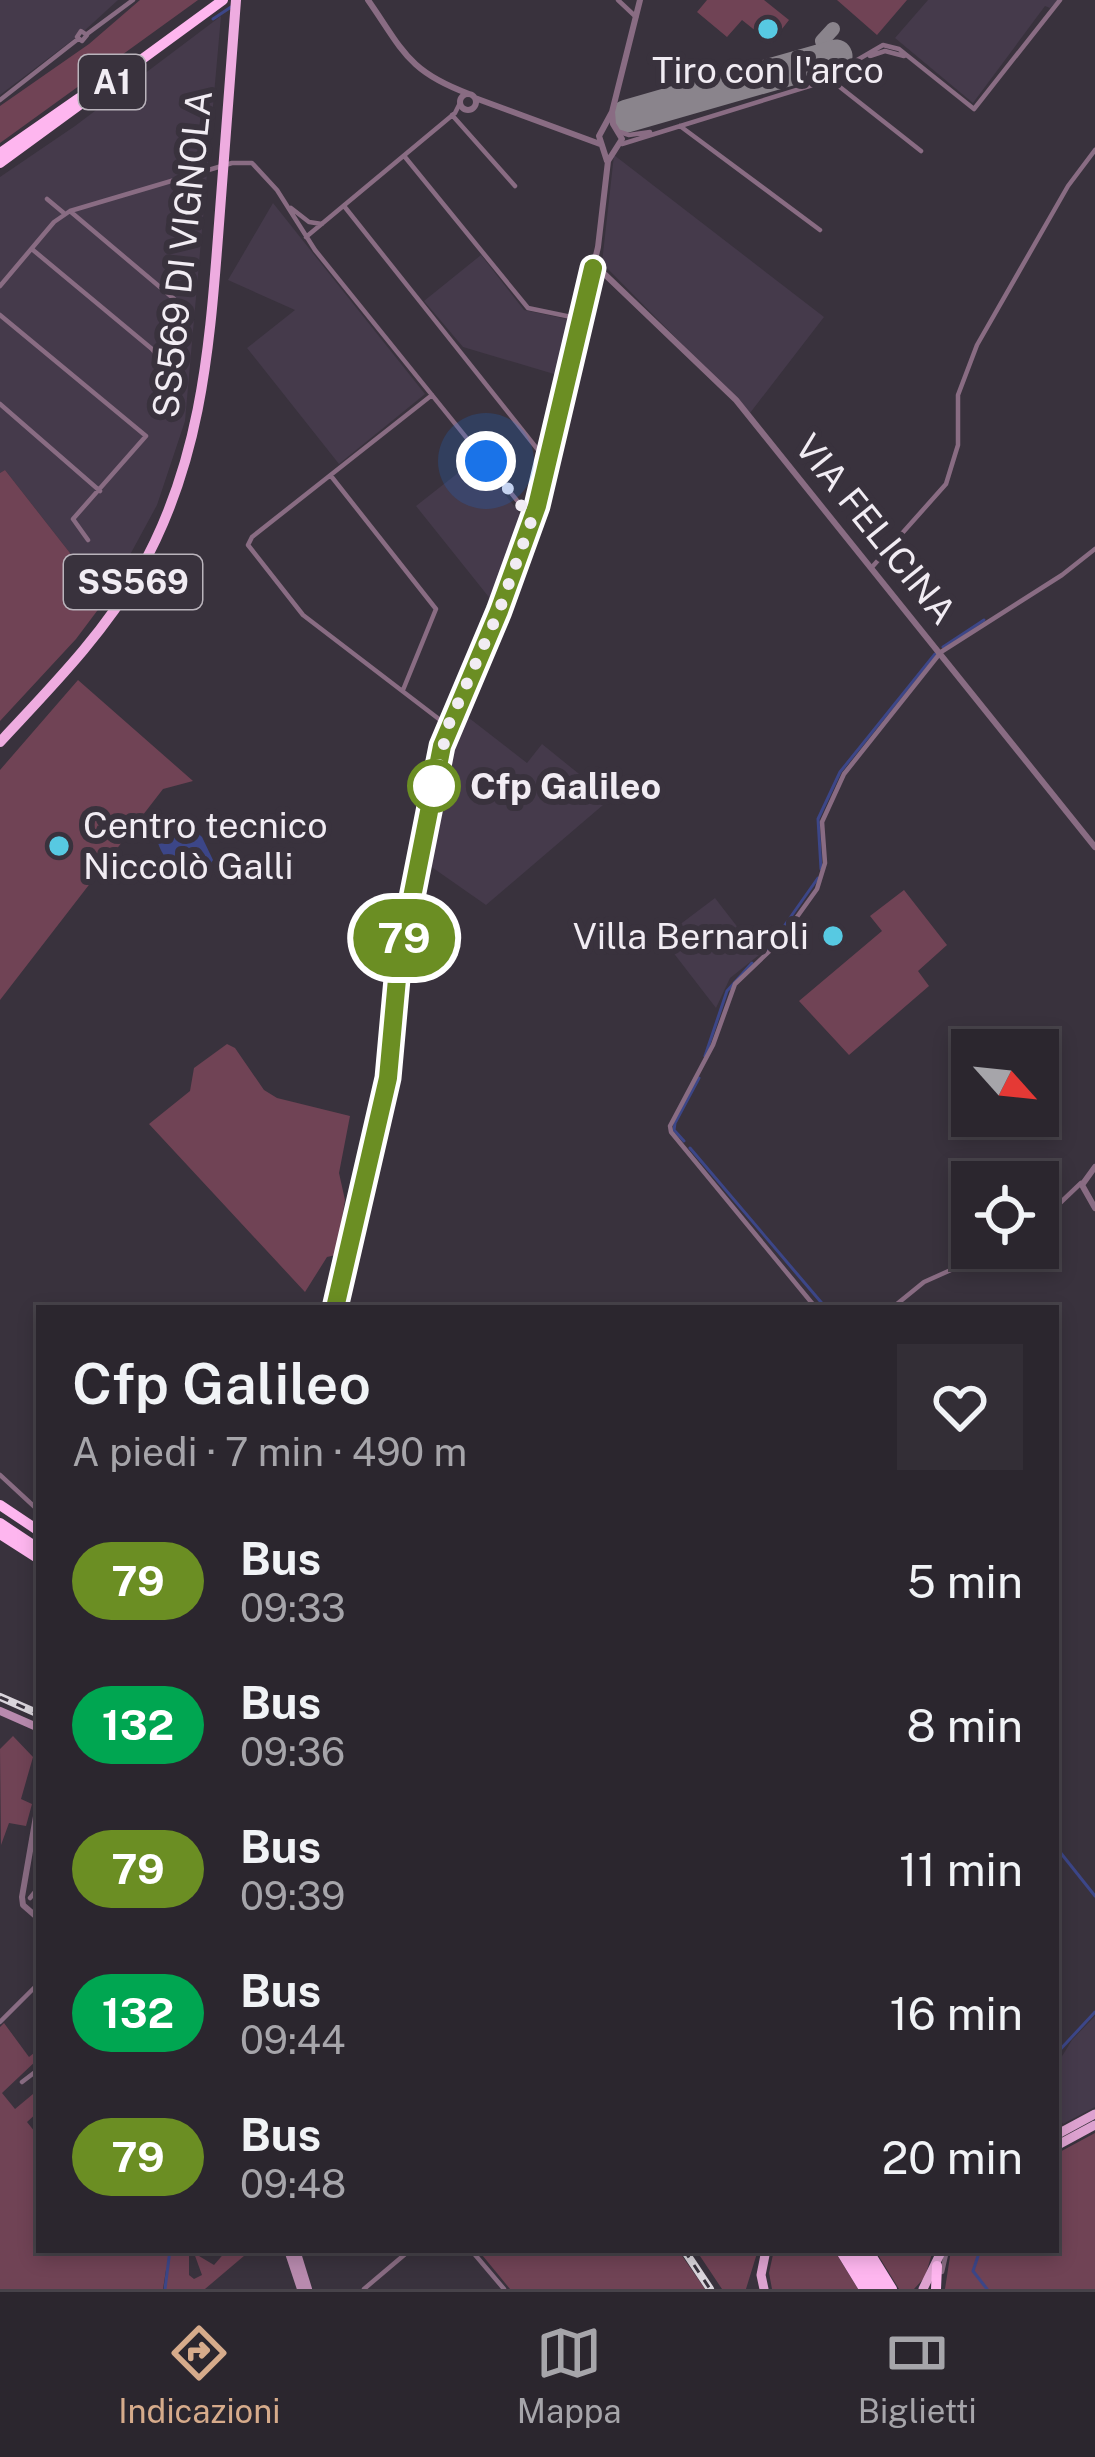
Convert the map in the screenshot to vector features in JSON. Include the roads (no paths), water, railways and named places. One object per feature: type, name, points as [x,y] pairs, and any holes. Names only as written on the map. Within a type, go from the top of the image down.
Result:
[{"type":"highway","name":"A1","points":[[0,153],[212,0]]},
{"type":"highway","name":"A1","points":[[0,163],[229,0]]},
{"type":"highway","name":"SS569 DI VIGNOLA","points":[[0,732],[82,641],[128,578],[174,481],[201,390],[229,0]]},
{"type":"highway","name":"SS569 DI VIGNOLA","points":[[0,742],[88,646],[142,567],[180,483],[201,390],[229,0]]},
{"type":"highway","points":[[0,1505],[36,1529]]},
{"type":"highway","points":[[0,1519],[36,1543]]},
{"type":"highway","points":[[0,1534],[36,1557]]},
{"type":"highway","points":[[842,2253],[864,2289]]},
{"type":"highway","points":[[856,2253],[878,2289]]},
{"type":"highway","points":[[870,2253],[892,2289]]},
{"type":"highway","points":[[937,2266],[938,2289]]},
{"type":"main road","points":[[0,1711],[36,1727]]},
{"type":"main road","points":[[1059,2133],[1095,2114]]},
{"type":"main road","points":[[1059,2144],[1095,2125]]},
{"type":"main road","points":[[293,2253],[304,2289]]},
{"type":"main road","points":[[752,2289],[765,2253]]},
{"type":"main road","points":[[923,2289],[944,2253]]},
{"type":"main road","points":[[762,2268],[764,2289]]},
{"type":"street","points":[[0,100],[78,39],[86,40],[87,34],[133,0]]},
{"type":"street","points":[[368,0],[424,75],[486,105],[617,147],[829,79],[884,50],[908,58],[974,110],[1060,0]]},
{"type":"street","points":[[618,0],[637,18]]},
{"type":"street","points":[[608,165],[600,145],[603,129],[612,112],[640,0]]},
{"type":"street","points":[[829,79],[922,151]]},
{"type":"street","points":[[449,85],[465,106]]},
{"type":"street","points":[[305,237],[472,96]]},
{"type":"street","points":[[465,106],[472,96]]},
{"type":"street","points":[[465,106],[486,105]]},
{"type":"street","points":[[336,1305],[388,1078],[398,968],[448,726],[499,611],[549,463],[594,266],[608,165],[617,147],[612,112]]},
{"type":"street","points":[[453,114],[515,186]]},
{"type":"street","points":[[678,124],[820,230]]},
{"type":"street","points":[[586,136],[603,129],[632,135],[656,131]]},
{"type":"street","points":[[873,566],[946,484],[958,446],[958,395],[976,345],[1068,186],[1095,150]]},
{"type":"street","points":[[404,157],[528,308],[581,320]]},
{"type":"street","points":[[0,286],[67,212],[207,170],[252,163],[286,204],[305,237],[532,519]]},
{"type":"street","points":[[47,199],[186,309]]},
{"type":"street","points":[[286,204],[319,224]]},
{"type":"street","points":[[344,206],[549,463]]},
{"type":"street","points":[[32,249],[152,349],[184,387]]},
{"type":"street","name":"VIA FELICINA","points":[[594,266],[736,400],[1095,847]]},
{"type":"street","points":[[0,315],[146,436],[73,519],[88,540]]},
{"type":"street","points":[[432,395],[252,537],[248,545],[303,615],[448,726]]},
{"type":"street","points":[[0,404],[100,490]]},
{"type":"street","points":[[331,476],[436,609],[402,692]]},
{"type":"street","points":[[814,1305],[671,1132],[713,1045],[734,984],[779,942],[817,889],[825,862],[822,822],[844,774],[941,652],[1062,575],[1095,548]]},
{"type":"street","points":[[1059,1204],[1095,1167]]},
{"type":"street","points":[[1083,1182],[1082,1190],[1095,1208]]},
{"type":"street","points":[[896,1305],[924,1282],[953,1269]]},
{"type":"street","points":[[0,1475],[36,1508]]},
{"type":"street","points":[[36,1816],[22,1897],[23,1905],[36,1916]]},
{"type":"street","points":[[30,1898],[36,1891]]},
{"type":"street","points":[[0,2022],[36,1986]]},
{"type":"street","points":[[22,2083],[36,2071]]},
{"type":"street","points":[[364,2289],[406,2253]]},
{"type":"street","points":[[474,2253],[504,2289]]},
{"type":"street","points":[[938,2289],[944,2253]]},
{"type":"water","points":[[182,819],[202,837],[213,860],[198,873],[174,867],[158,843],[170,820]]},
{"type":"waterway","points":[[213,19],[231,7]]},
{"type":"waterway","points":[[943,647],[984,620]]},
{"type":"waterway","points":[[821,869],[818,819],[840,772],[935,654]]},
{"type":"waterway","points":[[768,949],[818,878]]},
{"type":"waterway","points":[[705,1056],[727,991],[752,963]]},
{"type":"waterway","points":[[684,1141],[674,1130],[675,1123],[699,1078]]},
{"type":"waterway","points":[[690,1148],[823,1305]]},
{"type":"waterway","points":[[1059,1851],[1095,1896]]},
{"type":"waterway","points":[[1059,2051],[1095,2012]]},
{"type":"waterway","points":[[165,2289],[170,2253]]},
{"type":"waterway","points":[[979,2253],[973,2271],[987,2289]]},
{"type":"railway","points":[[0,1697],[36,1713]]},
{"type":"railway","points":[[686,2253],[710,2289]]},
{"type":"place","name":"Tiro con l'arco","points":[[768,29]]},
{"type":"place","name":"Cfp Galileo","points":[[434,786]]},
{"type":"place","name":"Centro tecnico Niccolò Galli","points":[[59,846]]},
{"type":"place","name":"Villa Bernaroli","points":[[833,936]]}]
